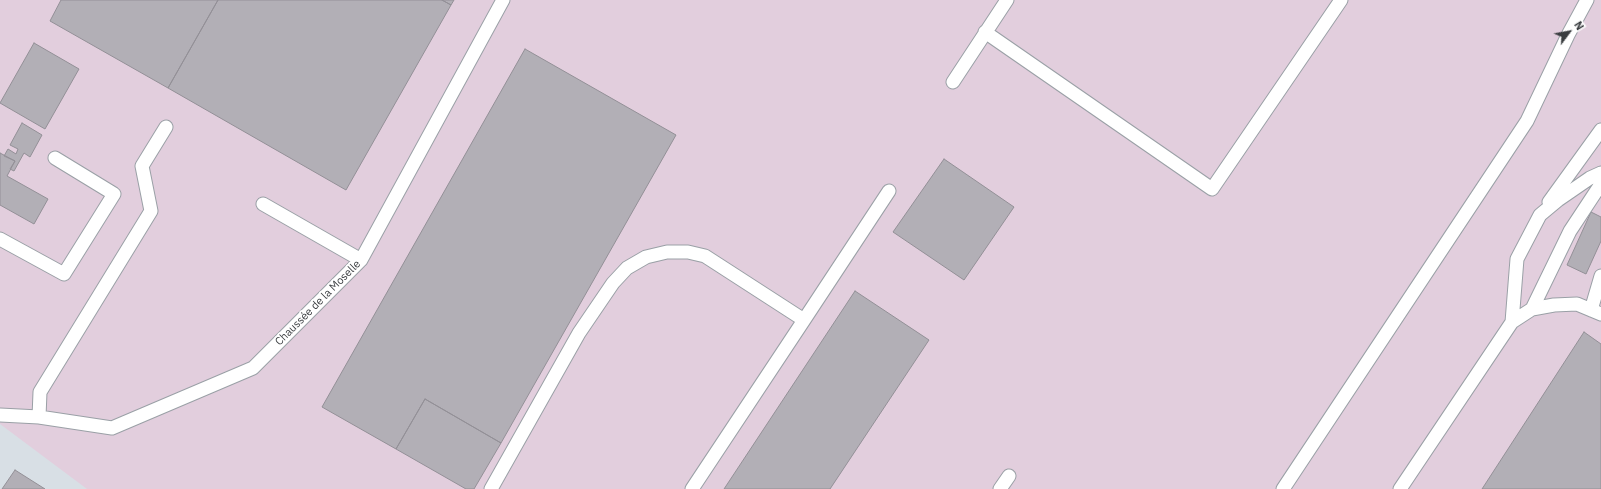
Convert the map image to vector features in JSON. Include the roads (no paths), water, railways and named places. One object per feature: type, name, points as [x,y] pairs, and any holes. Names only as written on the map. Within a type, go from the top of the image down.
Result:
[{"type":"lane","name":"Chaussée de la Moselle","points":[[0,415],[39,417],[112,428],[253,368],[361,260],[503,0]]},
{"type":"lane","points":[[953,82],[1007,0]]},
{"type":"lane","points":[[985,32],[1212,188],[1341,0]]},
{"type":"lane","points":[[1283,489],[1527,122],[1586,0]]},
{"type":"lane","points":[[39,417],[40,392],[151,211],[142,166],[166,127]]},
{"type":"lane","points":[[1512,322],[1517,259],[1540,215],[1601,130]]},
{"type":"lane","points":[[0,239],[64,274],[114,194],[55,158]]},
{"type":"lane","points":[[1540,215],[1558,200],[1590,178],[1601,173]]},
{"type":"lane","points":[[1532,309],[1570,231],[1601,184]]},
{"type":"lane","points":[[692,489],[889,191]]},
{"type":"lane","points":[[263,204],[361,260]]},
{"type":"lane","points":[[491,489],[583,327],[613,283],[628,268],[646,257],[667,252],[688,252],[705,256],[804,320]]},
{"type":"lane","points":[[1400,489],[1512,322],[1532,309],[1554,305],[1577,304],[1596,312],[1601,276]]},
{"type":"lane","points":[[1000,489],[1009,476]]}]
